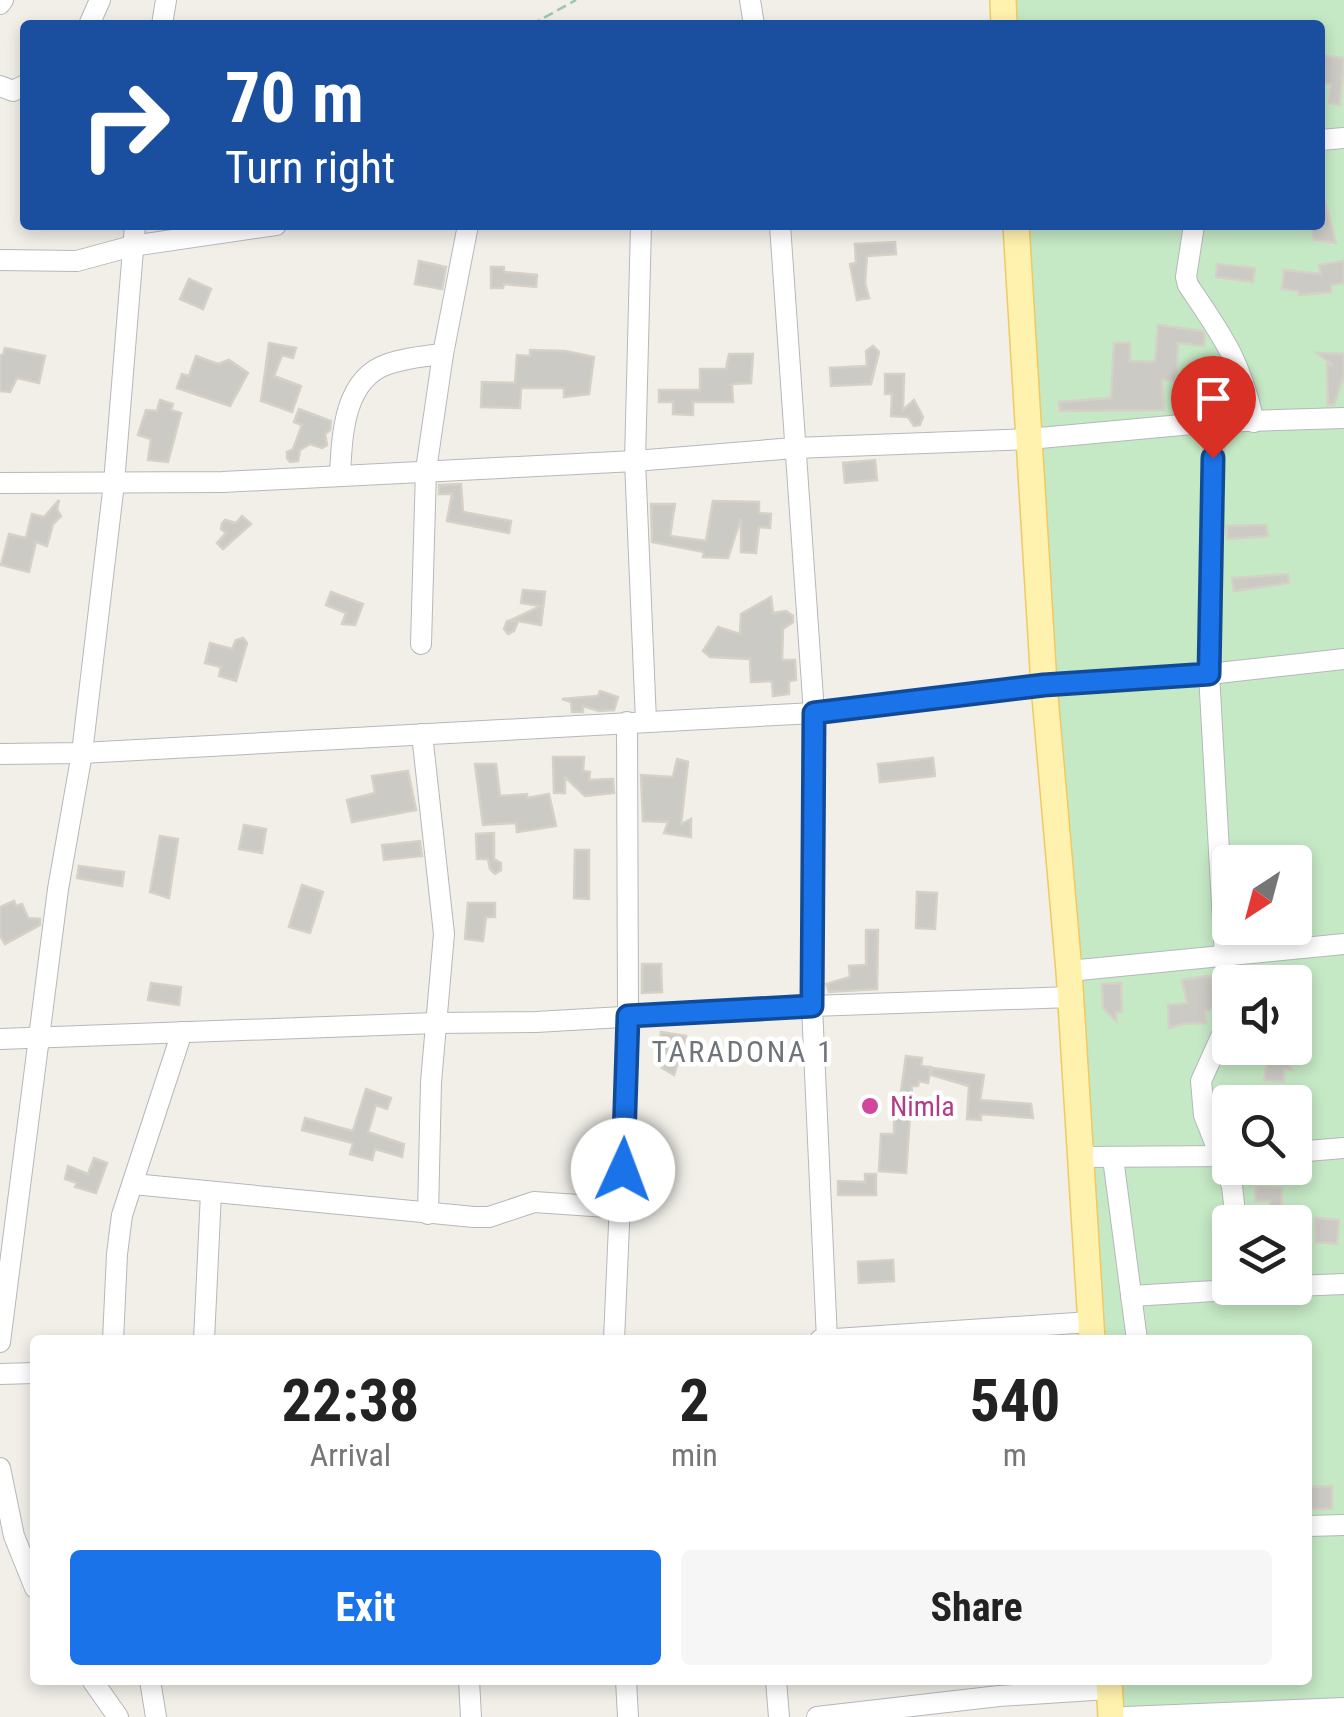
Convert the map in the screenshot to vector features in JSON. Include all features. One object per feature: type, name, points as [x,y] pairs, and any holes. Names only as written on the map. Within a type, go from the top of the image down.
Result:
[{"type":"main road","points":[[1016,230],[1044,685],[1070,984],[1091,1331]]},
{"type":"main road","points":[[1109,1685],[1111,1717]]},
{"type":"street","points":[[0,260],[77,261],[133,236],[211,230]]},
{"type":"street","points":[[421,644],[426,470],[467,230]]},
{"type":"street","points":[[614,1335],[622,1208],[636,721],[635,461],[641,230]]},
{"type":"street","points":[[780,230],[814,713],[812,1006],[828,1335]]},
{"type":"street","points":[[1193,230],[1188,284],[1231,348],[1254,422]]},
{"type":"street","points":[[0,1342],[58,890],[82,753],[114,483],[133,236]]},
{"type":"street","points":[[340,476],[348,411],[363,382],[383,365],[443,354]]},
{"type":"street","points":[[0,483],[340,476],[635,461],[794,448],[1029,439],[1214,422],[1344,418]]},
{"type":"street","points":[[1212,1131],[1204,1115],[1201,1081],[1227,1018],[1227,956],[1209,674],[1214,422]]},
{"type":"street","points":[[0,754],[82,753],[814,713],[1044,685],[1209,674],[1344,659]]},
{"type":"street","points":[[422,734],[444,934],[435,1022],[428,1214]]},
{"type":"street","points":[[0,1039],[435,1022],[536,1022],[812,1006],[1070,984],[1227,956],[1344,944]]},
{"type":"street","points":[[113,1335],[119,1230],[182,1032]]},
{"type":"street","points":[[1312,1151],[1344,1148]]},
{"type":"street","points":[[1080,1156],[1212,1156]]},
{"type":"street","points":[[1113,1158],[1136,1335]]},
{"type":"street","points":[[133,1184],[428,1214],[490,1217],[534,1202],[622,1208]]},
{"type":"street","points":[[204,1335],[211,1192]]},
{"type":"street","points":[[1312,1285],[1344,1284]]},
{"type":"street","points":[[1131,1296],[1212,1290]]},
{"type":"street","points":[[966,1335],[1091,1331]]},
{"type":"street","points":[[0,1374],[30,1373]]},
{"type":"street","points":[[0,1468],[14,1536],[30,1576]]},
{"type":"street","points":[[1312,1526],[1344,1525]]},
{"type":"street","points":[[96,1685],[118,1717]]},
{"type":"street","points":[[151,1685],[156,1717]]},
{"type":"street","points":[[469,1685],[471,1717]]},
{"type":"street","points":[[626,1685],[628,1717]]},
{"type":"street","points":[[776,1685],[779,1717]]},
{"type":"street","points":[[932,1685],[935,1710]]},
{"type":"street","points":[[817,1717],[935,1710],[1109,1685]]},
{"type":"street","points":[[1126,1717],[1344,1708]]},
{"type":"path","points":[[540,20],[576,0]]},
{"type":"green space","points":[[1003,0],[1344,0],[1344,1717],[1111,1717],[1109,1685],[1312,1685],[1312,1335],[1091,1335],[1016,230],[1325,230],[1325,20],[1004,20]]},
{"type":"building","points":[[1325,56],[1344,58],[1340,105],[1329,103],[1331,84],[1325,83]]},
{"type":"building","points":[[1325,201],[1336,243],[1314,240],[1312,230],[1325,230]]},
{"type":"building","points":[[895,242],[896,254],[867,256],[865,283],[869,298],[857,300],[850,264],[856,263],[855,244]]},
{"type":"building","points":[[419,261],[446,267],[442,289],[415,284]]},
{"type":"building","points":[[1344,261],[1344,283],[1331,285],[1331,292],[1299,295],[1299,291],[1282,289],[1284,270],[1321,274],[1319,265]]},
{"type":"building","points":[[1217,264],[1255,268],[1253,282],[1216,277]]},
{"type":"building","points":[[491,267],[537,275],[536,287],[504,284],[503,288],[491,288]]},
{"type":"building","points":[[189,279],[211,289],[203,309],[180,299]]},
{"type":"building","points":[[1158,325],[1202,331],[1205,335],[1204,346],[1178,343],[1176,381],[1162,380],[1164,410],[1060,411],[1059,402],[1111,398],[1114,343],[1130,343],[1130,361],[1155,362]]},
{"type":"building","points":[[269,343],[296,348],[293,358],[282,355],[274,376],[301,386],[292,412],[261,401]]},
{"type":"building","points":[[873,346],[879,352],[871,384],[831,386],[830,368],[867,366],[866,351]]},
{"type":"building","points":[[5,348],[45,356],[39,383],[17,378],[10,392],[0,391],[0,355]]},
{"type":"building","points":[[530,350],[594,357],[589,394],[564,397],[564,388],[521,388],[520,408],[481,407],[482,382],[515,383],[517,355],[530,356]]},
{"type":"building","points":[[1317,353],[1344,354],[1344,376],[1334,405],[1328,405],[1327,364],[1333,365]]},
{"type":"building","points":[[729,354],[753,354],[751,383],[732,384],[733,402],[693,402],[693,415],[673,414],[673,402],[659,402],[659,390],[700,390],[700,369],[726,369]]},
{"type":"building","points":[[196,356],[218,364],[229,360],[248,373],[230,406],[177,388],[182,374],[189,376]]},
{"type":"building","points":[[885,374],[904,374],[903,410],[914,400],[923,417],[920,425],[914,426],[908,417],[891,416],[892,394],[885,394]]},
{"type":"building","points":[[160,400],[173,404],[171,410],[181,413],[168,462],[148,460],[151,439],[138,435],[146,410],[157,411]]},
{"type":"building","points":[[299,409],[331,421],[330,430],[325,434],[327,445],[322,448],[310,444],[300,450],[298,461],[290,462],[287,452],[293,449],[302,425],[294,422]]},
{"type":"building","points":[[875,460],[877,480],[845,483],[843,463]]},
{"type":"building","points":[[461,484],[463,512],[511,521],[509,533],[447,521],[452,494],[439,494],[439,485]]},
{"type":"building","points":[[59,500],[57,509],[61,516],[53,524],[47,546],[36,542],[29,572],[1,565],[9,534],[26,538],[32,514],[44,517]]},
{"type":"building","points":[[713,501],[759,502],[759,513],[771,514],[770,528],[759,527],[756,553],[741,552],[741,518],[728,558],[703,557],[704,552],[652,542],[651,504],[675,504],[670,536],[706,541]]},
{"type":"building","points":[[242,516],[251,524],[223,549],[217,543],[226,533],[221,529],[222,523],[236,523]]},
{"type":"building","points":[[1266,525],[1268,536],[1227,539],[1226,526]]},
{"type":"building","points":[[1288,574],[1289,583],[1234,591],[1232,578]]},
{"type":"building","points":[[523,590],[545,592],[541,625],[518,621],[508,634],[504,629],[507,621],[516,621],[511,620],[541,606],[521,603]]},
{"type":"building","points":[[331,592],[363,604],[355,625],[342,624],[346,613],[326,605]]},
{"type":"building","points":[[771,597],[773,613],[786,611],[793,616],[793,622],[783,629],[782,660],[795,660],[796,680],[789,681],[789,694],[773,696],[772,681],[751,682],[750,659],[710,657],[703,651],[718,627],[740,634],[741,614]]},
{"type":"building","points":[[243,638],[247,643],[236,681],[219,676],[221,667],[205,663],[210,643],[232,649],[236,640]]},
{"type":"building","points":[[600,691],[618,697],[614,710],[583,706],[583,712],[572,712],[571,702],[562,699],[598,696]]},
{"type":"building","points":[[553,757],[584,757],[583,771],[590,772],[589,780],[613,779],[614,793],[585,796],[565,777],[565,793],[554,793]]},
{"type":"building","points":[[933,758],[935,776],[880,782],[878,764]]},
{"type":"building","points":[[677,759],[688,762],[681,824],[691,819],[691,837],[664,833],[668,822],[643,821],[641,775],[673,777]]},
{"type":"building","points":[[475,764],[496,764],[500,796],[527,794],[527,798],[549,794],[556,826],[517,832],[516,823],[483,825]]},
{"type":"building","points":[[408,771],[416,810],[352,822],[347,800],[375,793],[372,776]]},
{"type":"building","points":[[244,825],[266,829],[262,853],[239,849]]},
{"type":"building","points":[[494,833],[494,859],[501,863],[501,870],[495,874],[488,859],[477,859],[476,834]]},
{"type":"building","points":[[160,836],[178,839],[169,898],[150,892]]},
{"type":"building","points":[[420,841],[422,856],[384,860],[382,845]]},
{"type":"building","points":[[575,850],[589,850],[589,899],[574,898]]},
{"type":"building","points":[[79,866],[124,872],[122,886],[77,878]]},
{"type":"building","points":[[302,885],[323,892],[310,933],[289,927]]},
{"type":"building","points":[[917,892],[937,893],[935,929],[916,928]]},
{"type":"building","points":[[14,901],[16,906],[22,904],[28,918],[40,919],[40,925],[5,944],[0,936],[0,907]]},
{"type":"building","points":[[468,903],[495,903],[495,917],[486,917],[483,941],[465,939]]},
{"type":"building","points":[[866,930],[878,930],[877,989],[829,992],[826,984],[850,977],[849,966],[866,965]]},
{"type":"building","points":[[642,964],[661,964],[662,992],[642,993]]},
{"type":"building","points":[[1212,976],[1212,1009],[1205,1011],[1206,1023],[1169,1028],[1168,1005],[1187,1003],[1182,980]]},
{"type":"building","points":[[151,983],[181,987],[179,1005],[148,1000]]},
{"type":"building","points":[[1121,983],[1122,1012],[1116,1012],[1116,1021],[1103,1008],[1102,984]]},
{"type":"building","points":[[661,1032],[686,1036],[674,1075],[662,1068],[669,1054],[659,1053]]},
{"type":"building","points":[[906,1056],[922,1058],[921,1066],[931,1067],[928,1083],[919,1081],[918,1086],[912,1086],[906,1173],[879,1171],[881,1134],[894,1134],[894,1113],[898,1113]]},
{"type":"building","points":[[1267,1065],[1289,1065],[1292,1070],[1284,1069],[1284,1082],[1264,1080]]},
{"type":"building","points":[[933,1068],[984,1075],[980,1100],[1031,1104],[1033,1118],[981,1114],[981,1120],[967,1119],[969,1086],[931,1075]]},
{"type":"building","points":[[366,1089],[391,1098],[387,1109],[376,1105],[368,1132],[404,1144],[402,1157],[375,1149],[372,1160],[350,1154],[353,1143],[302,1130],[305,1118],[353,1131]]},
{"type":"building","points":[[94,1158],[107,1163],[96,1193],[75,1187],[77,1183],[65,1179],[68,1166],[88,1174]]},
{"type":"building","points":[[865,1174],[876,1174],[876,1195],[838,1195],[838,1181],[865,1182]]},
{"type":"building","points":[[1256,1187],[1282,1188],[1282,1205],[1255,1201]]},
{"type":"building","points":[[1315,1218],[1339,1220],[1337,1244],[1316,1242]]},
{"type":"building","points":[[893,1260],[894,1281],[859,1283],[858,1262]]},
{"type":"building","points":[[1332,1486],[1332,1509],[1312,1509],[1312,1487]]},
{"type":"place","name":"Nimla","points":[[870,1106]]},
{"type":"district","name":"TARADONA 1","points":[[743,1051]]},
{"type":"route","points":[[623,1170],[628,1016],[812,1006],[814,713],[1044,685],[1209,674],[1213,458]]}]
